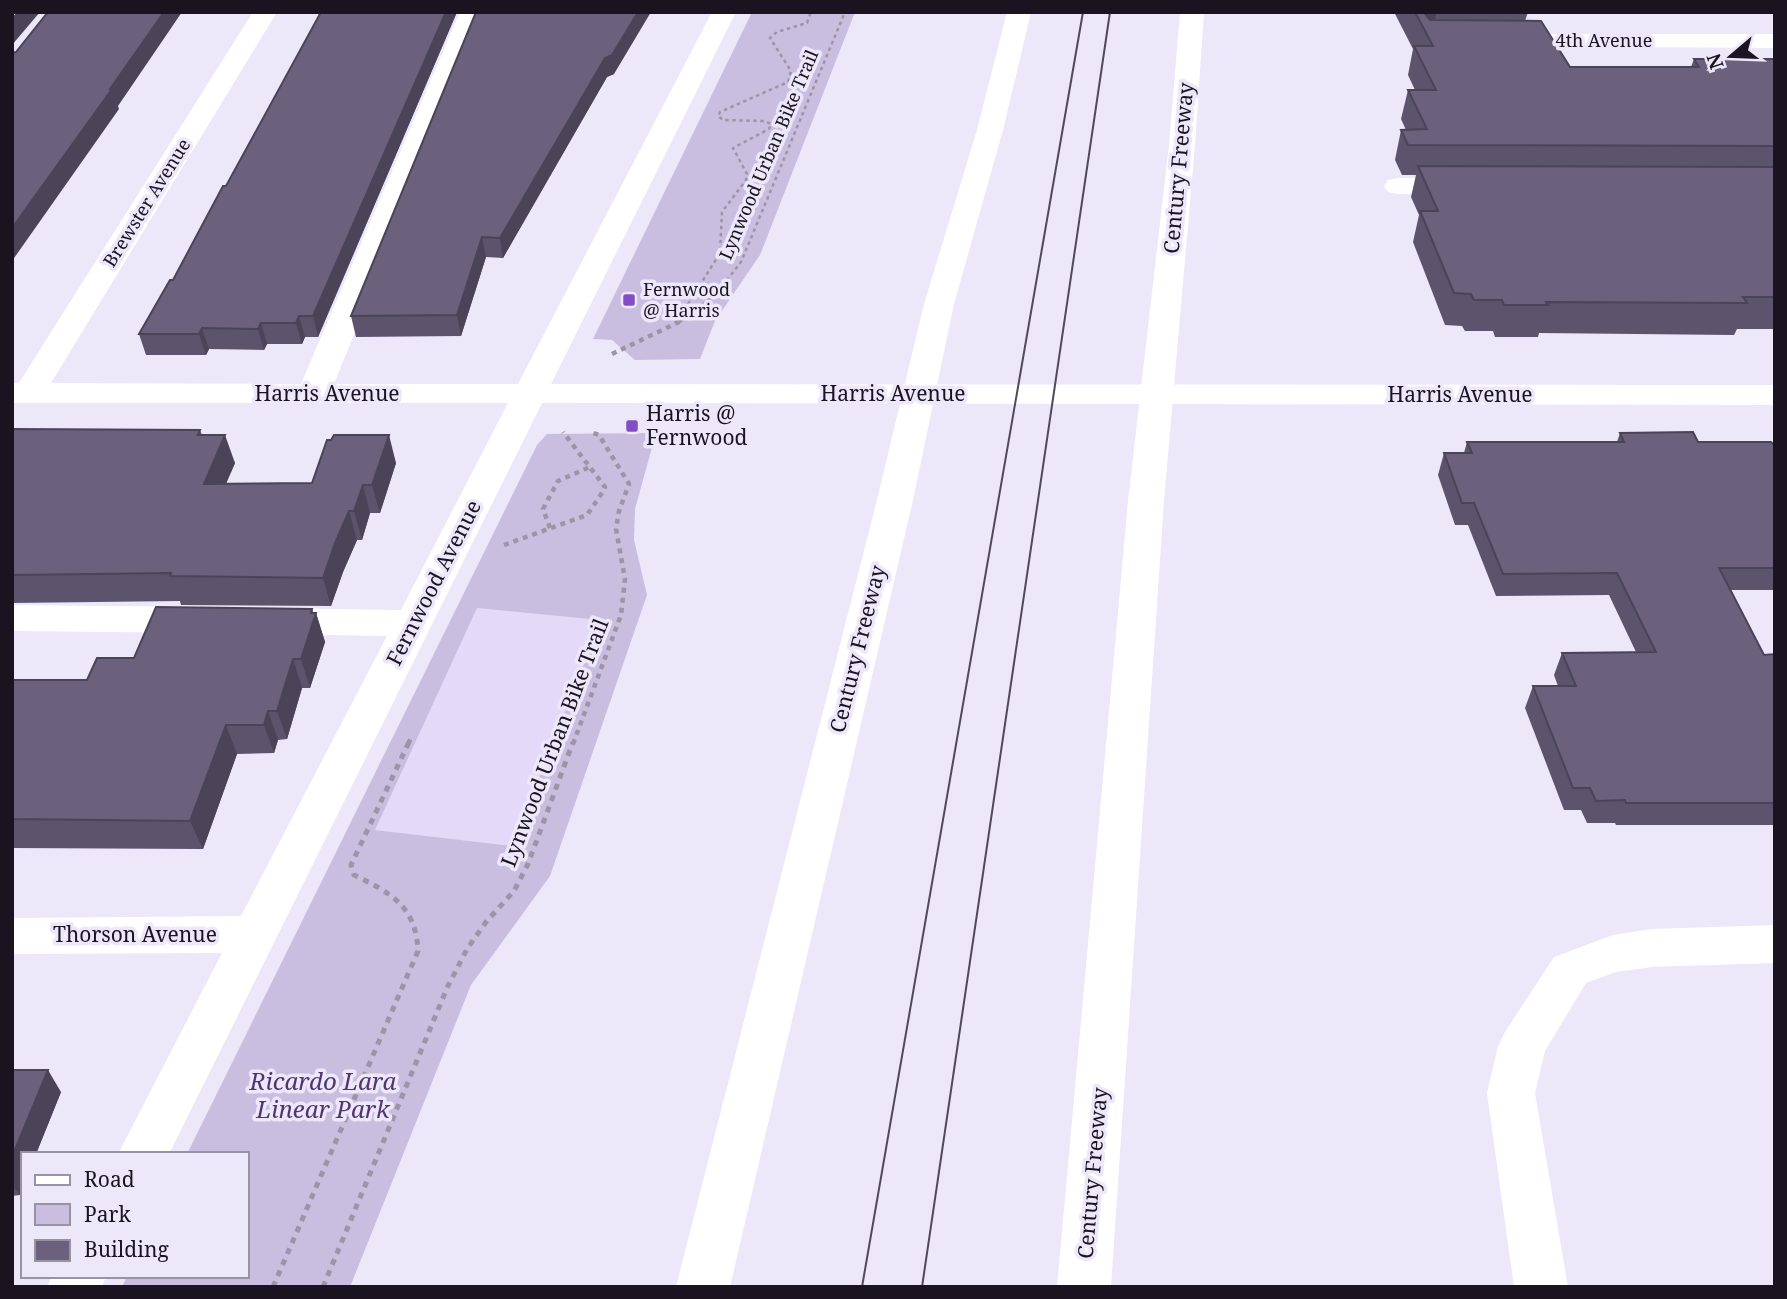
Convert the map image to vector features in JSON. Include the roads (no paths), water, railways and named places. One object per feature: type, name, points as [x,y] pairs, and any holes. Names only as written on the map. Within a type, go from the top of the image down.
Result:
[{"type":"main road","name":"Brewster Avenue","points":[[20,393],[265,12]]},
{"type":"main road","points":[[313,394],[472,12]]},
{"type":"main road","name":"Fernwood Avenue","points":[[144,1152],[724,12]]},
{"type":"main road","name":"Century Freeway","points":[[703,1287],[895,500],[939,304],[990,130],[1019,12]]},
{"type":"main road","name":"Century Freeway","points":[[1084,1287],[1146,501],[1192,12]]},
{"type":"main road","name":"4th Avenue","points":[[1474,41],[1775,41]]},
{"type":"main road","points":[[1398,186],[1496,187]]},
{"type":"main road","name":"Harris Avenue","points":[[20,393],[1775,395]]},
{"type":"main road","points":[[12,618],[414,623]]},
{"type":"main road","name":"Thorson Avenue","points":[[12,936],[257,934]]},
{"type":"main road","points":[[1541,1287],[1511,1093],[1522,1046],[1570,970],[1613,954],[1652,948],[1775,944]]},
{"type":"tram line","points":[[862,1287],[1083,12]]},
{"type":"tram line","points":[[922,1287],[1110,12]]},
{"type":"place","name":"Fernwood @ Harris","points":[[629,300]]},
{"type":"place","name":"Harris @ Fernwood","points":[[632,426]]},
{"type":"park label","name":"Ricardo Lara Linear Park","points":[[323,1096]]}]
